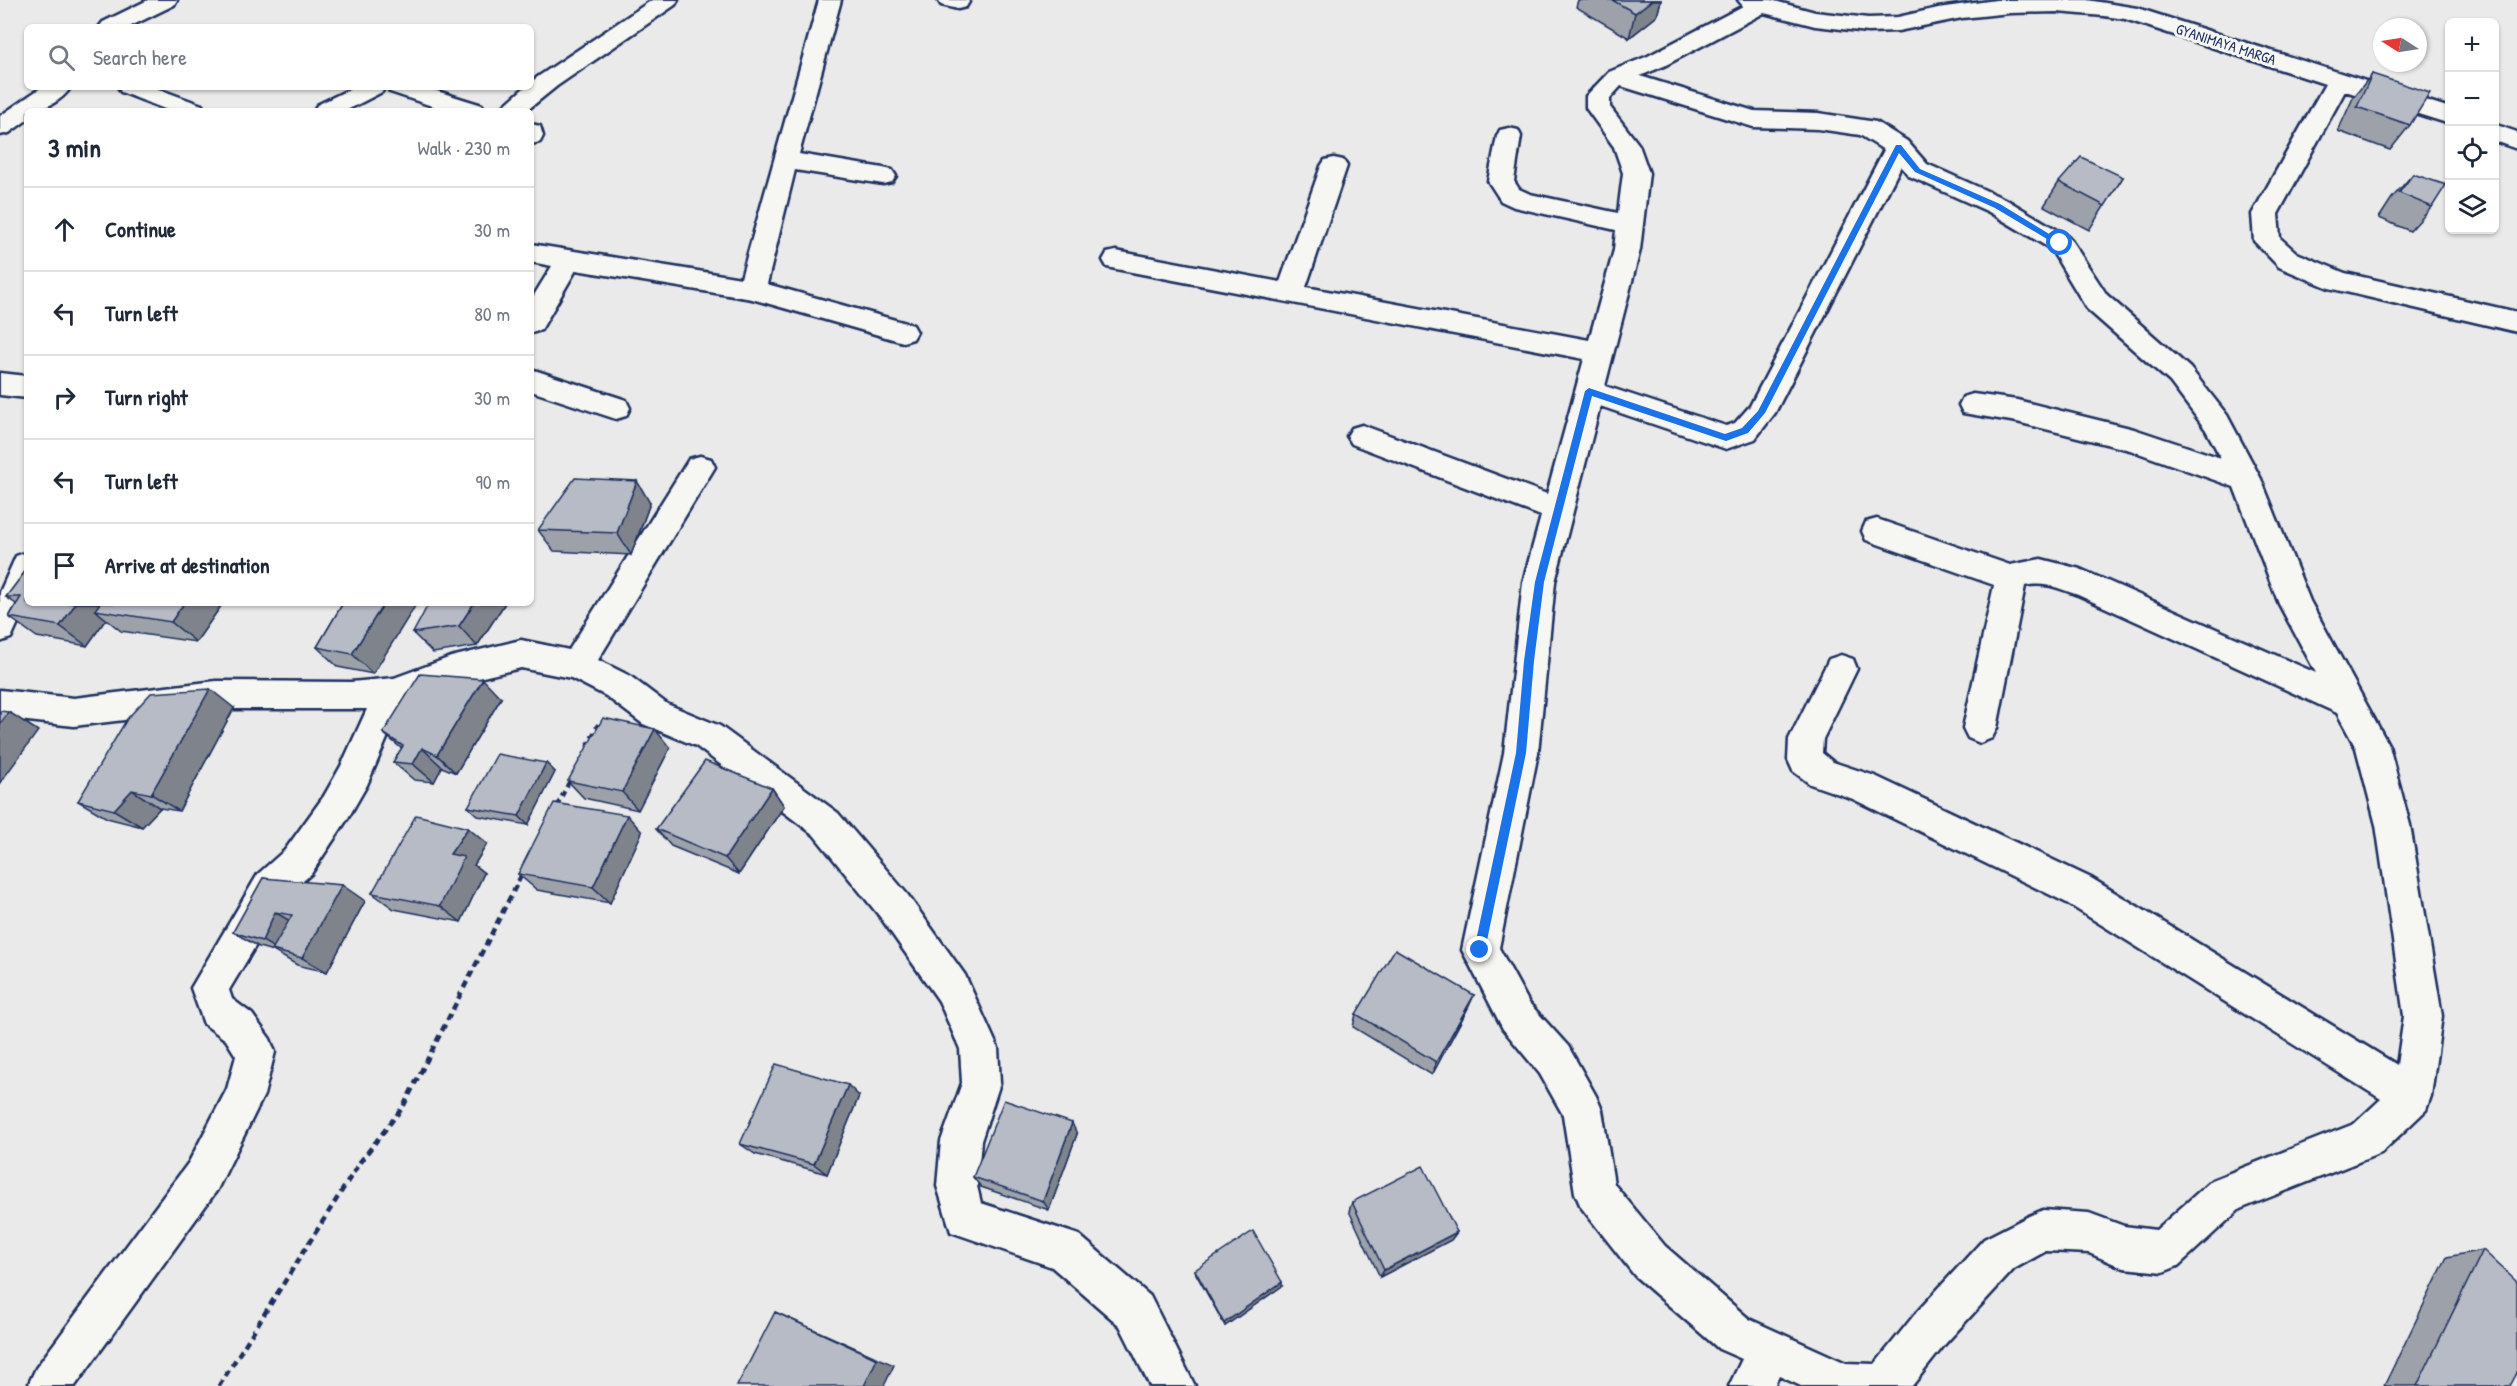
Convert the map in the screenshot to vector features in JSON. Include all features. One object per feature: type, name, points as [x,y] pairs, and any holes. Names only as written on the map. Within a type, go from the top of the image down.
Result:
[{"type":"street","points":[[117,24],[166,0]]},
{"type":"street","points":[[514,108],[548,81],[668,0]]},
{"type":"street","points":[[752,289],[827,1]]},
{"type":"street","points":[[1617,77],[1753,118],[1818,121],[1866,128],[1899,147],[1918,170],[1998,206],[2060,243],[2097,302],[2180,375],[2217,423],[2246,479],[2295,604],[2372,746],[2393,825],[2423,1016],[2412,1096],[2367,1139],[2226,1194],[2163,1251],[2124,1247],[2089,1233],[2043,1230],[2008,1249],[1999,1254],[1931,1328],[1885,1386],[1845,1384],[1760,1368],[1734,1334],[1650,1261],[1595,1193],[1582,1110],[1554,1060],[1516,1016],[1480,950],[1521,753],[1539,582],[1627,250],[1636,173],[1626,145],[1598,108],[1598,96],[1617,77],[1656,61],[1755,2]]},
{"type":"street","name":"GYANIMAYA MARGA","points":[[1755,2],[1822,19],[1885,25],[2007,5],[2062,3],[2091,5],[2129,13],[2445,114]]},
{"type":"street","points":[[2339,80],[2265,214],[2267,241],[2288,261],[2339,281],[2517,322]]},
{"type":"street","points":[[28,108],[55,90]]},
{"type":"street","points":[[138,90],[185,108]]},
{"type":"street","points":[[332,108],[367,90]]},
{"type":"street","points":[[408,90],[464,108]]},
{"type":"street","points":[[0,127],[24,111]]},
{"type":"street","points":[[2499,134],[2517,141]]},
{"type":"street","points":[[1509,136],[1501,181],[1510,195],[1523,201],[1630,224]]},
{"type":"street","points":[[1589,391],[1726,438],[1745,431],[1761,413],[1899,147]]},
{"type":"street","points":[[785,160],[883,176]]},
{"type":"street","points":[[1290,293],[1334,166]]},
{"type":"street","points":[[534,253],[752,289],[903,332]]},
{"type":"street","points":[[534,318],[569,259]]},
{"type":"street","points":[[1116,260],[1599,352]]},
{"type":"street","points":[[534,381],[616,408]]},
{"type":"street","points":[[0,384],[24,387]]},
{"type":"street","points":[[1973,405],[2017,411],[2134,440],[2246,479]]},
{"type":"street","points":[[1362,436],[1558,510]]},
{"type":"street","points":[[577,665],[700,467]]},
{"type":"street","points":[[1877,531],[2012,578]]},
{"type":"street","points":[[1980,728],[2012,578],[2026,570],[2051,572],[2089,586],[2349,703]]},
{"type":"street","points":[[0,629],[24,572]]},
{"type":"street","points":[[0,704],[74,712],[216,695],[351,696],[395,692],[451,671],[521,654],[577,665],[618,686],[655,714],[708,736],[826,825],[894,906],[952,988],[979,1048],[981,1083],[960,1141],[957,1186],[965,1218],[1064,1250],[1135,1311],[1173,1386]]},
{"type":"street","points":[[1841,669],[1806,739],[1805,760],[1822,773],[1863,787],[2078,890],[2412,1096]]},
{"type":"street","points":[[51,1383],[203,1176],[245,1095],[256,1052],[239,1027],[217,1011],[210,988],[271,886],[298,862],[336,807],[355,774],[377,722],[395,692]]},
{"type":"path","points":[[585,749],[618,686]]},
{"type":"path","points":[[553,812],[575,770]]},
{"type":"path","points":[[219,1386],[360,1162],[403,1107],[526,865]]},
{"type":"building","points":[[1612,0],[1652,0],[1635,13]]},
{"type":"building","points":[[2372,74],[2430,93],[2410,125],[2357,107]]},
{"type":"building","points":[[2081,157],[2123,177],[2105,206],[2059,182]]},
{"type":"building","points":[[2413,174],[2445,185],[2432,207],[2399,193]]},
{"type":"building","points":[[575,478],[637,481],[617,533],[538,530]]},
{"type":"building","points":[[24,573],[24,606],[74,606],[60,626],[9,617],[21,597],[6,597]]},
{"type":"building","points":[[98,606],[182,606],[171,622],[95,610]]},
{"type":"building","points":[[341,606],[382,606],[352,654],[317,647]]},
{"type":"building","points":[[427,606],[472,606],[459,626],[413,633]]},
{"type":"building","points":[[420,674],[483,679],[437,755],[422,748],[413,764],[393,762],[403,746],[383,733]]},
{"type":"building","points":[[210,689],[151,794],[132,790],[114,810],[78,801],[127,719],[151,693]]},
{"type":"building","points":[[0,711],[9,712],[0,724]]},
{"type":"building","points":[[603,718],[655,729],[622,792],[568,781]]},
{"type":"building","points":[[497,754],[546,763],[519,816],[468,807]]},
{"type":"building","points":[[705,761],[772,788],[725,858],[656,829]]},
{"type":"building","points":[[554,803],[627,815],[593,887],[518,874]]},
{"type":"building","points":[[416,815],[468,828],[450,854],[464,857],[440,906],[372,893]]},
{"type":"building","points":[[263,878],[342,885],[302,958],[272,950],[292,915],[275,912],[262,941],[233,932]]},
{"type":"building","points":[[1395,949],[1474,995],[1436,1062],[1356,1014]]},
{"type":"building","points":[[776,1064],[848,1085],[814,1164],[740,1144]]},
{"type":"building","points":[[1004,1100],[1072,1123],[1043,1201],[973,1177]]},
{"type":"building","points":[[1423,1166],[1457,1232],[1384,1270],[1352,1202]]},
{"type":"building","points":[[1253,1231],[1282,1282],[1224,1323],[1195,1270]]},
{"type":"building","points":[[2483,1250],[2517,1282],[2517,1373],[2510,1386],[2417,1386]]},
{"type":"building","points":[[775,1312],[877,1359],[864,1386],[737,1386]]},
{"type":"route","points":[[1480,950],[1521,753],[1539,582],[1589,391],[1726,438],[1745,431],[1761,413],[1899,147],[1918,170],[1998,206],[2060,243]]}]
